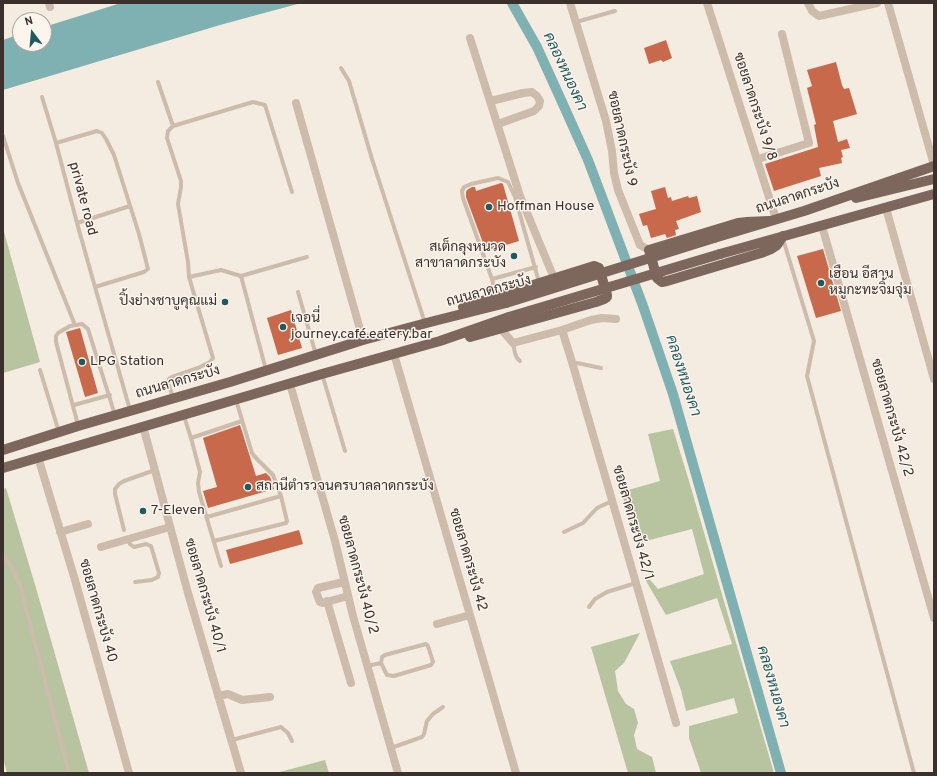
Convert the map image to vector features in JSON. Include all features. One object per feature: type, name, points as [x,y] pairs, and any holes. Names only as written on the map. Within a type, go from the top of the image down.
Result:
[{"type":"main road","name":"ถนนลาดกระบัง","points":[[3,450],[78,426],[267,371],[363,340],[506,303],[804,211],[934,166]]},
{"type":"main road","points":[[804,211],[934,179]]},
{"type":"main road","name":"ถนนลาดกระบัง","points":[[3,468],[143,426],[183,416],[322,374],[440,341],[509,317],[720,254],[934,194]]},
{"type":"main road","points":[[773,220],[738,223],[649,250],[657,278],[662,282],[667,281],[766,251],[777,245],[782,236]]},
{"type":"main road","points":[[429,322],[465,307],[539,282],[597,266],[601,274],[607,297],[596,302],[475,336],[440,341]]},
{"type":"main road","points":[[230,382],[236,400]]},
{"type":"street","name":"ซอยลาดกระบัง 9","points":[[570,3],[607,126],[618,190],[640,245],[649,250]]},
{"type":"street","name":"ซอยลาดกระบัง 9/8","points":[[707,3],[758,159],[773,220]]},
{"type":"street","points":[[808,3],[812,11],[819,16],[877,3]]},
{"type":"street","points":[[888,3],[934,166]]},
{"type":"street","points":[[758,159],[809,143],[782,34]]},
{"type":"street","points":[[470,38],[520,196],[554,278]]},
{"type":"street","points":[[491,101],[532,92],[540,101],[539,106],[534,111],[498,124]]},
{"type":"street","points":[[296,103],[363,340]]},
{"type":"street","points":[[886,208],[934,379]]},
{"type":"street","name":"ซอยลาดกระบัง 42/2","points":[[822,226],[934,618]]},
{"type":"street","points":[[501,328],[513,343],[562,330],[591,320],[602,318],[616,319]]},
{"type":"street","name":"ซอยลาดกระบัง 42/1","points":[[562,330],[613,501],[676,723]]},
{"type":"street","name":"ซอยลาดกระบัง 42","points":[[394,354],[516,773]]},
{"type":"street","name":"ซอยลาดกระบัง 40/2","points":[[290,384],[335,541],[344,582],[398,773]]},
{"type":"street","name":"ซอยลาดกระบัง 40/1","points":[[143,426],[170,527],[241,773]]},
{"type":"street","name":"ซอยลาดกระบัง 40","points":[[38,457],[129,773]]},
{"type":"street","points":[[60,532],[88,524]]},
{"type":"street","points":[[101,547],[170,527]]},
{"type":"street","points":[[344,582],[316,590],[320,602],[348,596]]},
{"type":"street","points":[[327,601],[351,684]]},
{"type":"street","points":[[437,624],[470,615]]},
{"type":"street","points":[[218,696],[228,694],[242,700],[270,697]]},
{"type":"lane","points":[[576,22],[616,11]]},
{"type":"lane","points":[[341,68],[349,81],[372,159],[429,322]]},
{"type":"lane","points":[[158,82],[173,126]]},
{"type":"lane","name":"private road","points":[[42,97],[131,411]]},
{"type":"lane","points":[[173,398],[168,382],[169,379],[198,368],[210,362],[213,358],[189,277],[188,262],[178,204],[182,187],[181,180],[167,138],[168,131],[173,126],[253,102],[264,105],[292,192]]},
{"type":"lane","points":[[56,143],[97,131],[102,133],[114,155],[148,266],[146,270],[95,287]]},
{"type":"lane","points":[[3,136],[18,183],[75,325]]},
{"type":"lane","points":[[496,297],[492,279],[463,198],[462,191],[464,187],[470,184],[498,178],[508,182],[515,197],[539,282]]},
{"type":"lane","points":[[77,223],[130,206]]},
{"type":"lane","points":[[782,236],[814,341],[807,376],[914,773]]},
{"type":"lane","points":[[189,277],[221,270],[241,276],[307,257]]},
{"type":"lane","points":[[492,279],[536,267]]},
{"type":"lane","points":[[241,276],[267,371]]},
{"type":"lane","points":[[298,292],[316,356]]},
{"type":"lane","points":[[78,426],[74,405],[56,342],[56,336],[58,333],[70,326],[82,324],[88,329],[110,395],[115,415]]},
{"type":"lane","points":[[513,343],[515,353],[520,361]]},
{"type":"lane","points":[[572,362],[601,368]]},
{"type":"lane","points":[[40,370],[59,432]]},
{"type":"lane","points":[[322,374],[344,451]]},
{"type":"lane","points":[[74,405],[110,395]]},
{"type":"lane","points":[[214,541],[286,523],[287,518],[281,496],[272,475],[252,453],[236,400]]},
{"type":"lane","points":[[183,416],[191,438],[200,475],[198,483],[199,492],[221,566]]},
{"type":"lane","points":[[191,438],[242,421]]},
{"type":"lane","points":[[124,530],[115,489],[124,481],[155,470]]},
{"type":"lane","points":[[207,517],[281,496]]},
{"type":"lane","points":[[564,532],[583,523],[597,508],[613,501]]},
{"type":"lane","points":[[128,539],[130,544],[134,547],[146,544],[151,546],[159,573],[159,576],[152,580],[135,582]]},
{"type":"lane","points":[[3,555],[13,570],[20,585],[69,773]]},
{"type":"lane","points":[[589,607],[595,599],[604,594],[636,583]]},
{"type":"lane","points":[[426,644],[433,662],[431,665],[394,676],[387,675],[381,663],[382,657],[385,655],[426,644]]},
{"type":"lane","points":[[367,666],[381,663]]},
{"type":"lane","points":[[391,748],[422,737],[427,721],[433,714],[442,708]]},
{"type":"lane","points":[[231,740],[281,727],[288,733],[292,741]]},
{"type":"green space","points":[[3,228],[40,362],[3,373]]},
{"type":"green space","points":[[673,429],[774,773],[701,773],[689,738],[689,726],[738,713],[734,698],[686,711],[681,690],[670,661],[732,644],[717,598],[666,615],[646,581],[646,575],[658,589],[704,574],[692,529],[638,543],[621,492],[660,481],[648,434]]},
{"type":"green space","points":[[6,488],[89,773],[7,773],[3,758],[3,489]]},
{"type":"green space","points":[[640,633],[624,663],[615,671],[618,691],[626,704],[634,709],[638,723],[634,735],[637,749],[652,757],[656,773],[628,773],[591,647]]},
{"type":"green space","points":[[325,760],[329,773],[276,773]]},
{"type":"water","points":[[121,3],[301,3],[220,25],[3,90],[3,40],[12,37],[12,52],[52,52],[52,25]]},
{"type":"building","points":[[666,40],[672,58],[663,62],[661,60],[649,64],[644,48]]},
{"type":"building","points":[[836,62],[842,85],[844,89],[849,88],[857,114],[833,121],[838,142],[847,139],[850,148],[841,150],[843,157],[841,158],[842,163],[819,168],[821,176],[774,191],[765,164],[818,147],[814,125],[816,124],[807,88],[812,86],[807,70]]},
{"type":"building","name":"Hoffman House","points":[[501,183],[503,184],[519,241],[486,251],[466,197],[466,192],[472,187],[475,187],[476,191]]},
{"type":"building","points":[[665,187],[668,198],[671,197],[672,201],[688,196],[689,198],[697,196],[701,212],[676,221],[679,229],[675,230],[676,235],[667,238],[665,234],[651,238],[647,225],[643,226],[639,214],[656,209],[651,191]]},
{"type":"building","name":"เฮือน อีสาน หมูกะทะจิ้มจุ่ม","points":[[823,249],[841,311],[816,318],[797,256]]},
{"type":"building","name":"เจอนี่ journey.café.eatery.bar","points":[[291,310],[302,348],[278,355],[267,318]]},
{"type":"building","name":"LPG Station","points":[[80,328],[98,393],[85,397],[66,332]]},
{"type":"building","points":[[240,425],[256,476],[266,473],[270,477],[274,489],[208,508],[203,491],[217,487],[203,438]]},
{"type":"building","points":[[299,530],[303,544],[230,564],[226,550]]},
{"type":"waterway","name":"คลองหนองคา","points":[[512,3],[537,47],[588,160],[643,306],[673,394],[781,773]]},
{"type":"place","name":"Hoffman House","points":[[489,207]]},
{"type":"place","name":"สเต็กลุงหนวด สาขาลาดกระบัง","points":[[514,256]]},
{"type":"place","name":"เฮือน อีสาน หมูกะทะจิ้มจุ่ม","points":[[821,283]]},
{"type":"place","name":"ปิ้งย่างชาบูคุณแม่","points":[[225,302]]},
{"type":"place","name":"เจอนี่ journey.café.eatery.bar","points":[[283,327]]},
{"type":"place","name":"LPG Station","points":[[82,362]]},
{"type":"place","name":"สถานีตำรวจนครบาลลาดกระบัง","points":[[248,487]]},
{"type":"place","name":"7-Eleven","points":[[143,511]]}]
